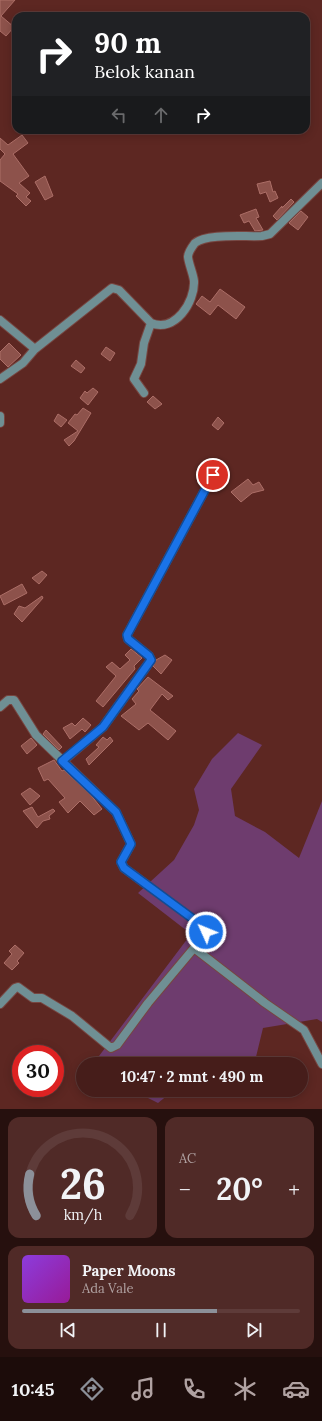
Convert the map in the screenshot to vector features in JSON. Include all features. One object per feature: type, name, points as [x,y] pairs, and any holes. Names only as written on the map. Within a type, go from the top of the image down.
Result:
[{"type":"street","points":[[0,379],[23,363],[35,349],[112,288],[119,290],[151,323],[157,325],[168,324],[177,319],[190,302],[193,293],[194,280],[188,256],[192,247],[196,243],[208,238],[262,236],[270,234],[322,183]]},
{"type":"street","points":[[0,320],[35,349]]},
{"type":"street","points":[[144,393],[134,379],[141,364],[144,343],[151,323]]},
{"type":"street","points":[[0,416],[0,423]]},
{"type":"street","points":[[62,761],[103,727],[151,660],[149,656],[128,639],[127,635],[213,475]]},
{"type":"street","points":[[0,707],[12,699],[36,735],[119,816],[131,844],[121,862],[124,868],[204,927],[205,934],[148,1003],[117,1045],[111,1048],[72,1016],[42,998],[33,998],[18,987],[15,988],[0,1004]]},
{"type":"street","points":[[194,948],[265,1003],[304,1030],[322,1064]]},
{"type":"shaded area","points":[[238,733],[262,745],[231,789],[235,816],[265,832],[299,858],[322,801],[322,1022],[317,1019],[263,1028],[256,1057],[98,1057],[191,934],[138,893],[174,860],[194,825],[199,810],[194,789],[212,759]]},
{"type":"shaded area","points":[[146,1097],[165,1097],[158,1103]]},
{"type":"building","points":[[0,0],[15,0],[1,16],[12,25],[12,29],[6,36],[0,31]]},
{"type":"building","points":[[22,135],[28,143],[13,154],[29,176],[19,183],[30,193],[26,197],[31,201],[26,206],[16,196],[18,194],[0,181],[0,160],[5,154],[0,149],[0,138],[8,145]]},
{"type":"building","points":[[45,176],[53,196],[45,200],[35,182]]},
{"type":"building","points":[[270,181],[273,192],[275,191],[278,198],[270,202],[266,192],[260,194],[257,184]]},
{"type":"building","points":[[291,199],[294,202],[277,220],[273,216]]},
{"type":"building","points":[[256,209],[259,217],[256,218],[263,230],[255,231],[249,221],[244,223],[240,215]]},
{"type":"building","points":[[301,211],[308,217],[298,230],[289,223]]},
{"type":"building","points":[[220,289],[245,307],[236,319],[218,305],[210,315],[196,304],[202,296],[210,302]]},
{"type":"building","points":[[9,343],[21,355],[8,367],[0,359],[0,352]]},
{"type":"building","points":[[106,347],[115,353],[110,361],[101,354]]},
{"type":"building","points":[[76,360],[85,368],[81,373],[71,366]]},
{"type":"building","points":[[93,388],[98,392],[88,405],[80,398],[85,391],[87,393]]},
{"type":"building","points":[[153,396],[162,404],[155,409],[147,402]]},
{"type":"building","points":[[83,408],[91,413],[74,441],[69,446],[64,440],[78,431],[68,423],[75,414],[77,415]]},
{"type":"building","points":[[58,414],[67,420],[61,427],[54,421]]},
{"type":"building","points":[[218,417],[224,423],[218,430],[212,425]]},
{"type":"building","points":[[248,479],[253,485],[259,482],[264,490],[252,493],[241,502],[231,492]]},
{"type":"building","points":[[42,571],[47,575],[39,584],[32,578]]},
{"type":"building","points":[[22,584],[27,593],[4,605],[0,596]]},
{"type":"building","points":[[42,596],[43,598],[22,622],[14,614],[19,606],[25,608]]},
{"type":"building","points":[[131,649],[142,658],[134,666],[135,669],[103,707],[96,701],[116,676],[106,667],[112,662],[120,669],[130,660],[125,655]]},
{"type":"building","points":[[165,655],[172,660],[161,674],[153,666],[156,660]]},
{"type":"building","points":[[148,677],[173,696],[168,700],[162,694],[150,710],[176,731],[168,740],[148,723],[139,730],[121,716],[136,704],[132,699],[139,691],[137,689]]},
{"type":"building","points":[[83,718],[91,725],[85,732],[82,729],[70,739],[63,728],[72,723],[75,726]]},
{"type":"building","points":[[46,730],[62,747],[59,750],[43,734]]},
{"type":"building","points":[[103,737],[107,740],[110,737],[113,741],[89,765],[86,759],[99,747],[96,745]]},
{"type":"building","points":[[31,738],[37,745],[27,754],[21,746]]},
{"type":"building","points":[[54,760],[62,771],[64,770],[90,794],[102,809],[94,815],[80,801],[68,813],[59,802],[65,798],[48,779],[44,781],[38,768]]},
{"type":"building","points":[[30,788],[40,796],[30,805],[21,794]]},
{"type":"building","points":[[32,807],[38,817],[53,809],[55,811],[49,816],[50,819],[43,821],[37,828],[23,811]]},
{"type":"building","points":[[15,945],[24,953],[17,961],[19,963],[12,970],[4,963],[12,954],[9,951]]},
{"type":"route","points":[[206,932],[204,927],[124,868],[121,862],[131,844],[119,816],[62,761],[103,727],[151,660],[149,656],[128,639],[128,632],[213,475]]}]
